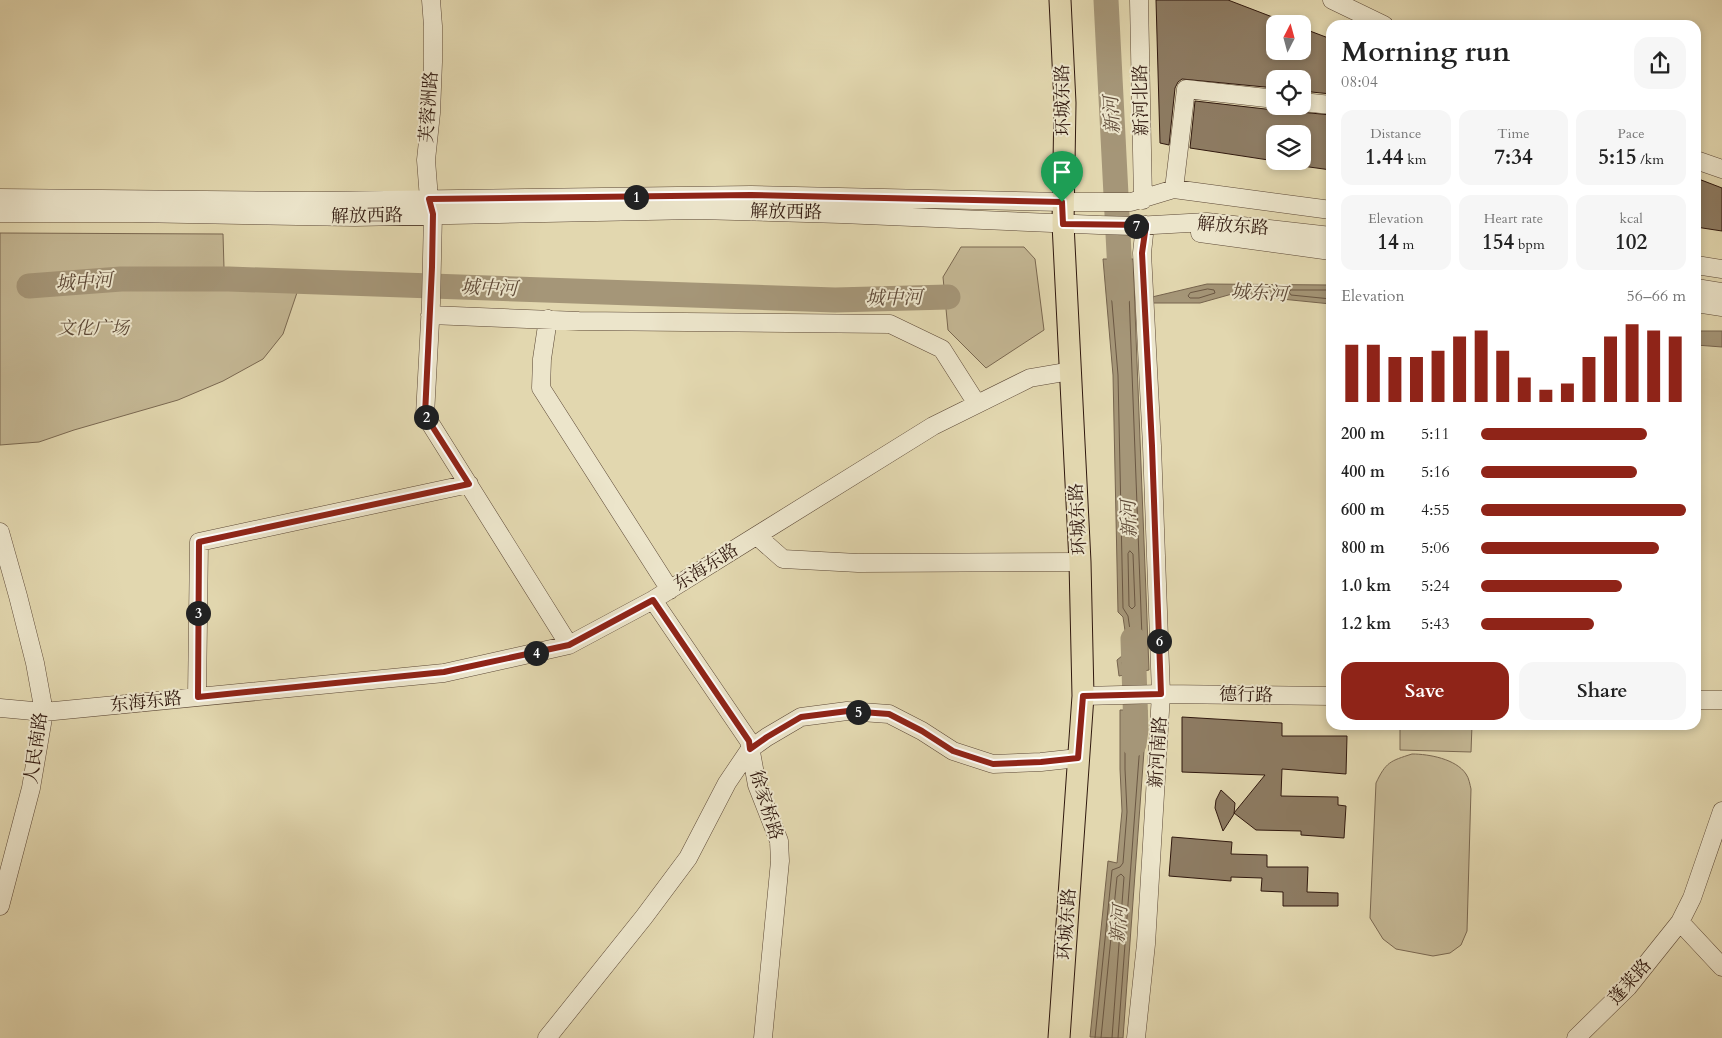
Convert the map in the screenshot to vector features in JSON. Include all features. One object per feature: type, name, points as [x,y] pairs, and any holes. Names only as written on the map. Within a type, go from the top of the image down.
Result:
[{"type":"main road","name":"环城东路","points":[[1058,1038],[1083,696],[1080,562],[1062,202],[1065,103],[1060,0]]},
{"type":"street","name":"芙蓉洲路","points":[[431,0],[433,26],[431,113],[426,160],[431,207],[432,267],[425,415],[569,645]]},
{"type":"street","name":"新河北路","points":[[1137,201],[1139,0]]},
{"type":"street","points":[[1332,0],[1374,20]]},
{"type":"street","points":[[1174,189],[1186,89],[1266,98]]},
{"type":"street","points":[[1311,103],[1326,104]]},
{"type":"street","points":[[1701,162],[1722,169]]},
{"type":"street","points":[[0,198],[306,201],[431,207],[751,195],[1097,202],[1137,201],[1174,189],[1326,209]]},
{"type":"street","name":"解放西路","points":[[0,213],[355,217],[431,207],[697,210],[841,214],[1063,224],[1140,225]]},
{"type":"street","name":"解放东路","points":[[1140,225],[1207,222],[1326,235]]},
{"type":"street","points":[[1140,225],[1326,250]]},
{"type":"street","name":"新河南路","points":[[1136,1038],[1146,944],[1161,694],[1152,446],[1140,225]]},
{"type":"street","points":[[1701,266],[1722,269]]},
{"type":"street","points":[[1701,289],[1722,292]]},
{"type":"street","points":[[1701,304],[1722,307]]},
{"type":"street","points":[[430,309],[548,319],[890,324],[942,349],[978,404]]},
{"type":"street","points":[[548,319],[542,359],[541,388],[670,590]]},
{"type":"street","name":"东海东路","points":[[0,708],[44,712],[444,672],[569,645],[670,590],[933,426],[1030,378],[1071,371]]},
{"type":"street","points":[[198,697],[199,542],[469,484]]},
{"type":"street","name":"人民南路","points":[[0,532],[32,654],[44,712],[31,788],[0,906]]},
{"type":"street","points":[[757,536],[783,558],[858,563],[1080,562]]},
{"type":"street","name":"徐家桥路","points":[[653,600],[749,741],[757,786],[779,841],[780,861],[763,1038]]},
{"type":"street","name":"德行路","points":[[1083,696],[1161,694],[1326,696]]},
{"type":"street","points":[[1701,700],[1722,700]]},
{"type":"street","points":[[547,1038],[632,932],[688,858],[727,782],[750,749],[801,717],[848,711],[889,714],[922,731],[953,751],[993,764],[1078,758]]},
{"type":"street","name":"蓬莱路","points":[[1576,1038],[1628,987],[1680,922],[1692,898],[1722,811]]},
{"type":"street","points":[[1680,922],[1722,967]]},
{"type":"green space","name":"文化广场","points":[[0,233],[223,234],[224,268],[304,272],[283,334],[263,359],[223,381],[178,400],[39,442],[0,445]]},
{"type":"green space","points":[[961,247],[1024,247],[1035,259],[1044,330],[986,368],[948,330],[943,277]]},
{"type":"green space","points":[[1400,730],[1472,730],[1471,752],[1400,750]]},
{"type":"green space","points":[[1412,754],[1442,758],[1456,765],[1467,776],[1471,789],[1467,931],[1461,945],[1450,953],[1433,956],[1396,949],[1383,939],[1370,918],[1376,783],[1386,766]]},
{"type":"water","name":"新河","points":[[1103,259],[1133,259],[1149,670],[1119,676],[1117,660],[1128,651],[1123,617],[1118,612],[1113,375]]},
{"type":"water","name":"城东河","points":[[1207,284],[1326,285],[1326,303],[1232,294],[1200,303],[1153,303],[1152,297]]},
{"type":"water","points":[[1701,331],[1722,331],[1722,347],[1701,345]]},
{"type":"water","name":"新河","points":[[1120,710],[1147,710],[1123,1038],[1090,1037],[1108,861],[1117,863],[1122,811]]},
{"type":"building","points":[[1156,0],[1228,0],[1267,15],[1266,60],[1311,60],[1311,31],[1326,37],[1326,93],[1311,92],[1311,70],[1266,70],[1266,87],[1182,79],[1175,88],[1169,145],[1160,143]]},
{"type":"building","points":[[1195,101],[1266,109],[1266,115],[1311,115],[1311,113],[1326,115],[1326,169],[1311,167],[1311,125],[1266,125],[1266,160],[1190,148]]},
{"type":"building","points":[[1701,180],[1722,188],[1722,231],[1701,228]]},
{"type":"building","points":[[1182,717],[1282,723],[1282,736],[1347,736],[1346,774],[1282,769],[1281,796],[1338,797],[1338,805],[1346,806],[1344,838],[1301,835],[1301,831],[1256,830],[1234,813],[1265,775],[1182,772]]},
{"type":"building","points":[[1221,790],[1235,803],[1234,814],[1223,831],[1215,808],[1216,800]]},
{"type":"building","points":[[1172,837],[1232,842],[1231,854],[1267,855],[1267,867],[1308,867],[1307,892],[1338,893],[1338,906],[1283,906],[1283,892],[1261,891],[1262,878],[1231,877],[1231,881],[1169,876]]},
{"type":"waterway","name":"新河","points":[[1106,0],[1121,292]]},
{"type":"waterway","name":"城中河","points":[[29,286],[121,279],[229,279],[835,300],[948,297]]},
{"type":"waterway","name":"新河","points":[[1133,639],[1136,730],[1134,744]]},
{"type":"route","points":[[751,195],[1062,202],[1063,224],[1146,225],[1142,253],[1152,446],[1161,694],[1083,696],[1078,758],[993,764],[953,751],[922,731],[889,714],[848,711],[801,717],[750,749],[749,741],[653,600],[569,645],[444,672],[198,697],[199,542],[469,484],[425,415],[431,303],[433,214],[429,199],[751,195]]}]
